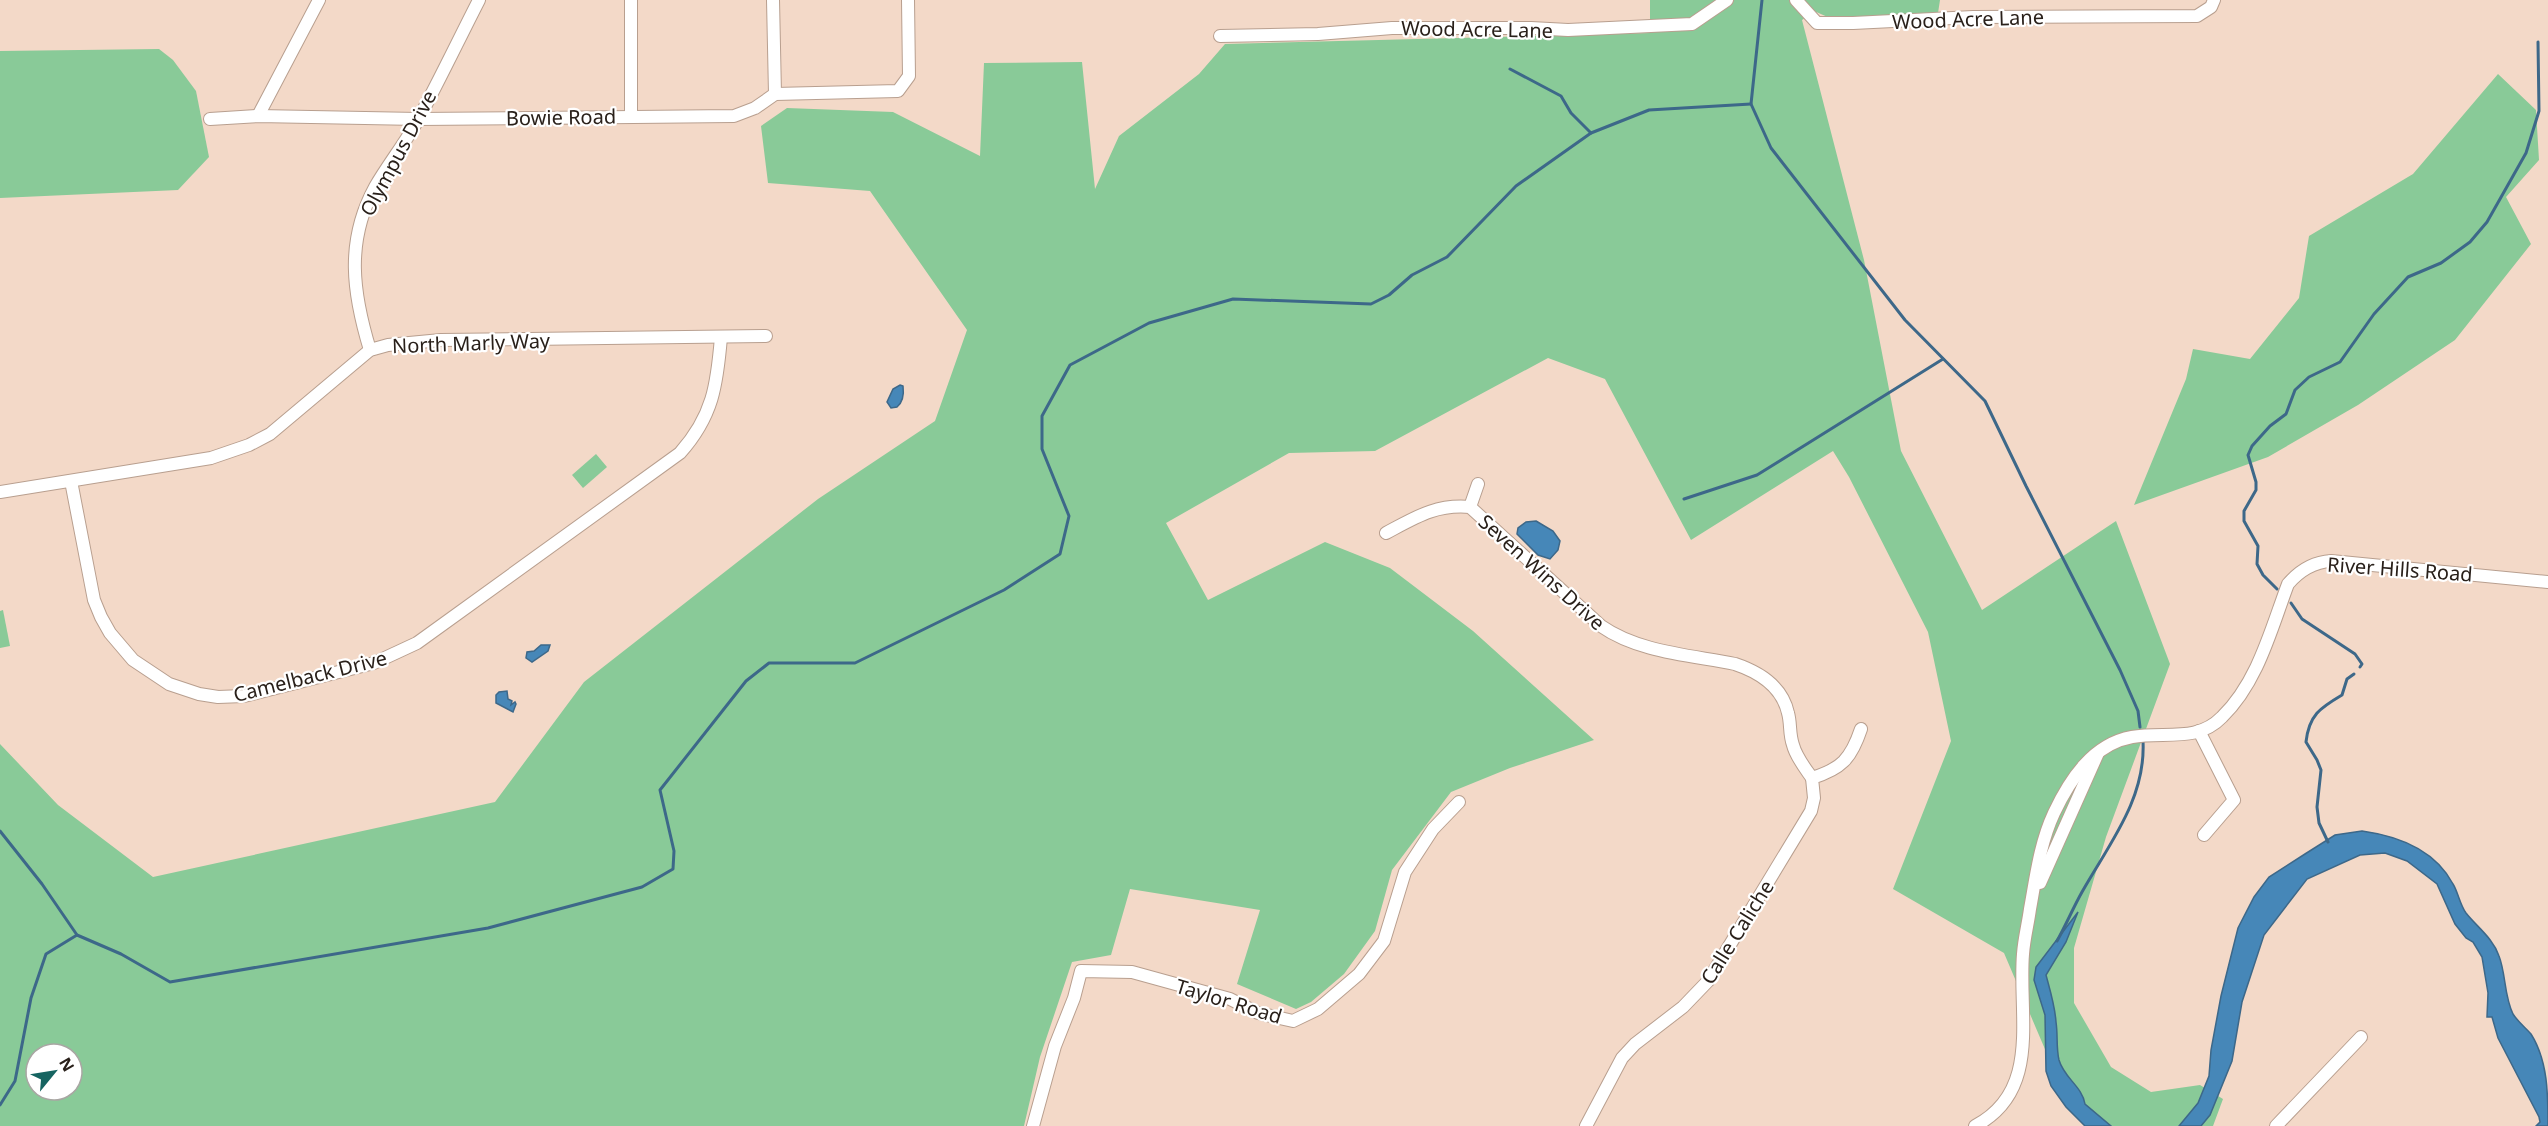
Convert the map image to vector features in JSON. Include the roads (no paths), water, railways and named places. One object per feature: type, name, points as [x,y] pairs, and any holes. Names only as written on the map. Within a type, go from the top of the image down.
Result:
[{"type":"street","points":[[258,116],[319,0]]},
{"type":"street","name":"Olympus Drive","points":[[370,350],[358,309],[354,265],[360,225],[374,189],[418,119],[479,0]]},
{"type":"street","points":[[631,0],[631,116]]},
{"type":"street","points":[[773,0],[775,94],[898,91],[909,76],[908,0]]},
{"type":"street","name":"Wood Acre Lane","points":[[1220,36],[1318,34],[1392,28],[1568,30],[1692,24],[1727,0]]},
{"type":"street","name":"Wood Acre Lane","points":[[1796,0],[1817,22],[1853,23],[1973,17],[2197,16],[2211,7],[2214,0]]},
{"type":"street","name":"Bowie Road","points":[[210,119],[258,116],[418,119],[734,116],[755,108],[775,94]]},
{"type":"street","name":"North Marly Way","points":[[0,492],[211,458],[249,445],[286,422],[310,399],[370,350],[388,345],[441,340],[766,336]]},
{"type":"street","name":"Camelback Drive","points":[[70,481],[94,600],[110,633],[124,651],[153,675],[183,690],[218,697],[244,696],[374,663],[417,643],[680,453],[700,427],[714,397],[718,382],[721,337]]},
{"type":"street","points":[[1470,507],[1478,484]]},
{"type":"street","name":"Seven Wins Drive","points":[[1386,533],[1416,517],[1449,505],[1470,507],[1600,626],[1616,636],[1643,646],[1734,664],[1748,669],[1772,685],[1780,693],[1789,715],[1793,748],[1812,778]]},
{"type":"street","name":"River Hills Road","points":[[1975,1126],[1996,1110],[2011,1092],[2020,1069],[2024,1046],[2023,952],[2032,900],[2099,751],[2114,742],[2133,736],[2188,735],[2222,718],[2248,683],[2258,664],[2288,584],[2296,574],[2307,567],[2331,561],[2548,582]]},
{"type":"street","points":[[1812,778],[1829,773],[1846,760],[1861,729]]},
{"type":"street","points":[[2199,731],[2234,800],[2204,835]]},
{"type":"street","name":"Calle Caliche","points":[[1586,1126],[1589,1116],[1622,1058],[1635,1044],[1683,1006],[1708,981],[1719,965],[1811,811],[1814,798],[1812,778]]},
{"type":"street","name":"Taylor Road","points":[[1033,1126],[1055,1046],[1074,998],[1081,971],[1132,972],[1230,999],[1258,1013],[1293,1021],[1318,1009],[1359,974],[1384,941],[1405,872],[1433,829],[1459,802]]},
{"type":"street","points":[[2276,1126],[2361,1037]]},
{"type":"water","points":[[900,385],[903,386],[902,400],[897,407],[891,408],[887,402],[893,389]]},
{"type":"water","points":[[1536,521],[1553,531],[1560,541],[1558,550],[1550,559],[1538,555],[1517,534],[1518,528],[1526,522]]},
{"type":"water","points":[[541,645],[550,645],[548,651],[532,662],[526,658],[527,652],[534,651]]},
{"type":"water","points":[[507,691],[508,699],[512,701],[511,705],[515,702],[516,704],[513,712],[496,703],[496,695]]},
{"type":"water","points":[[2362,831],[2402,841],[2436,862],[2453,884],[2466,913],[2493,944],[2501,963],[2513,1014],[2531,1034],[2541,1055],[2547,1090],[2548,1126],[2536,1126],[2540,1122],[2539,1117],[2498,1038],[2492,1017],[2487,1017],[2488,993],[2482,957],[2473,942],[2466,938],[2455,924],[2437,884],[2407,861],[2385,853],[2360,855],[2307,879],[2264,935],[2242,1002],[2232,1061],[2210,1115],[2201,1126],[2179,1126],[2198,1103],[2209,1076],[2211,1050],[2221,996],[2238,928],[2254,897],[2269,877],[2335,835]]},
{"type":"water","points":[[2078,912],[2066,942],[2046,975],[2055,1010],[2058,1055],[2061,1066],[2080,1092],[2085,1104],[2111,1126],[2085,1126],[2066,1107],[2051,1086],[2046,1071],[2045,1015],[2034,980],[2036,967]]},
{"type":"waterway","points":[[1762,0],[1751,104],[1771,148],[1905,320],[1985,401],[2120,670],[2138,711],[2140,727]]},
{"type":"waterway","points":[[2277,589],[2263,575],[2257,564],[2258,546],[2244,521],[2244,511],[2256,490],[2248,455],[2252,446],[2270,426],[2286,414],[2295,390],[2309,377],[2340,362],[2374,314],[2408,277],[2441,263],[2470,242],[2487,222],[2526,153],[2539,111],[2538,42]]},
{"type":"waterway","points":[[1510,69],[1561,96],[1571,113],[1591,133]]},
{"type":"waterway","points":[[0,831],[42,884],[77,935],[121,954],[170,982],[488,928],[642,887],[673,869],[674,851],[660,790],[746,681],[769,663],[855,663],[1004,590],[1060,554],[1069,516],[1042,449],[1042,416],[1070,365],[1149,323],[1233,299],[1371,304],[1389,295],[1412,275],[1447,257],[1516,186],[1591,133],[1649,110],[1751,104]]},
{"type":"waterway","points":[[1684,499],[1757,475],[1943,359]]},
{"type":"waterway","points":[[2291,603],[2302,619],[2355,654],[2362,664],[2360,667]]},
{"type":"waterway","points":[[2328,842],[2319,823],[2317,807],[2321,770],[2306,742],[2310,725],[2317,713],[2342,695],[2347,679],[2354,674]]},
{"type":"waterway","points":[[2057,941],[2132,802],[2139,782],[2143,741]]},
{"type":"waterway","points":[[0,1105],[15,1081],[31,998],[46,954],[77,935]]}]
